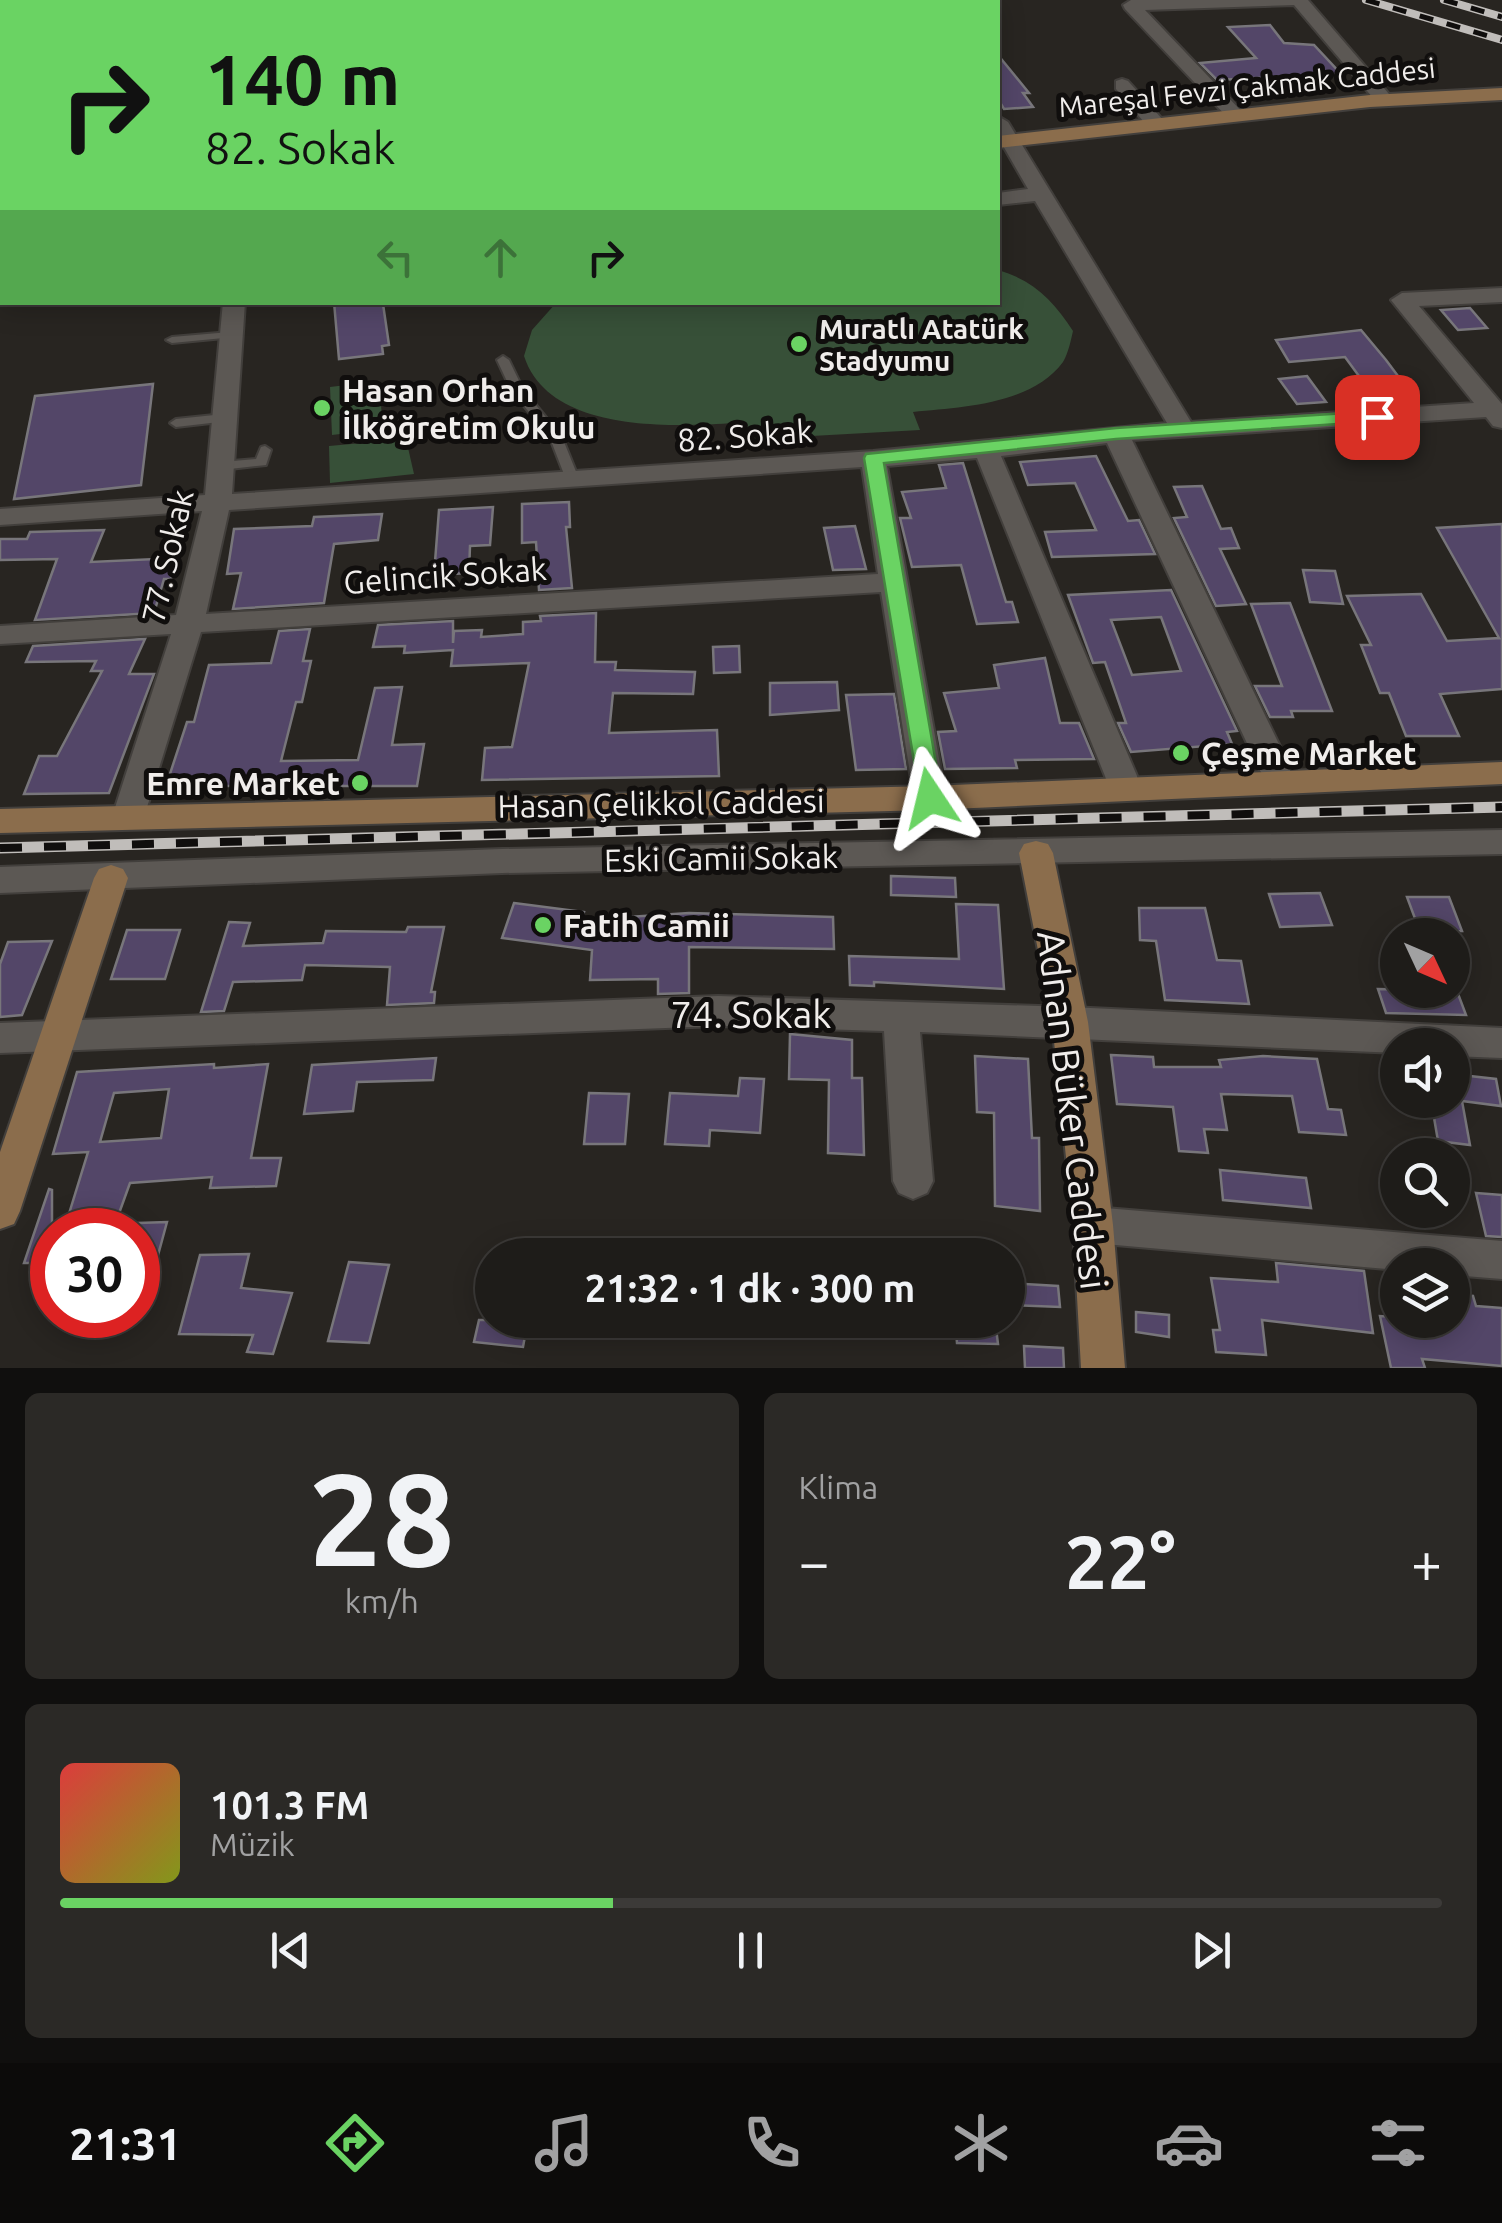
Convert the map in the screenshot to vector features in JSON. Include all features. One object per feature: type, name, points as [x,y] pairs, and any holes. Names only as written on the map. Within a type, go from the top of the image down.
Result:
[{"type":"street","points":[[1236,115],[1131,5],[1297,0],[1386,100]]},
{"type":"street","points":[[1122,85],[1156,124]]},
{"type":"street","name":"Mareşal Fevzi Çakmak Caddesi","points":[[1002,135],[1156,124],[1386,100],[1502,94]]},
{"type":"street","points":[[1002,135],[1042,194],[1183,429]]},
{"type":"street","points":[[1000,198],[1042,194]]},
{"type":"street","points":[[1494,404],[1402,300],[1502,295]]},
{"type":"street","name":"77. Sokak","points":[[128,817],[188,627],[218,502],[224,418],[235,377],[230,335],[234,305]]},
{"type":"street","name":"82. Sokak","points":[[0,518],[986,450],[1116,434],[1494,404]]},
{"type":"street","points":[[1116,434],[1275,768]]},
{"type":"street","points":[[986,450],[1121,776],[1123,790]]},
{"type":"street","points":[[873,458],[930,798]]},
{"type":"street","name":"Gelincik Sokak","points":[[0,635],[188,627],[894,582]]},
{"type":"street","name":"Hasan Çelikkol Caddesi","points":[[0,821],[930,798],[1502,773]]},
{"type":"street","name":"Eski Camii Sokak","points":[[0,880],[502,861],[1502,842]]},
{"type":"street","name":"Adnan Büker Caddesi","points":[[1036,852],[1070,1022],[1094,1226],[1103,1368]]},
{"type":"street","points":[[0,1210],[110,878]]},
{"type":"street","name":"74. Sokak","points":[[0,1038],[718,1011],[1070,1022],[1502,1043]]},
{"type":"street","points":[[901,1017],[913,1182]]},
{"type":"street","points":[[1094,1226],[1502,1260]]},
{"type":"lane","points":[[172,340],[230,335]]},
{"type":"lane","points":[[503,360],[517,390],[556,437],[572,479]]},
{"type":"lane","points":[[176,423],[224,418]]},
{"type":"lane","points":[[220,466],[261,462],[265,450]]},
{"type":"green space","name":"Muratlı Atatürk Stadyumu","points":[[1000,271],[1032,286],[1050,301],[1073,331],[1063,362],[1033,387],[994,401],[913,412],[920,430],[738,440],[735,423],[679,425],[615,420],[559,400],[538,381],[524,356],[532,330],[554,305],[1000,305]]},
{"type":"green space","points":[[379,381],[383,429],[332,435],[330,387]]},
{"type":"green space","points":[[406,439],[414,474],[330,483],[329,446]]},
{"type":"building","points":[[1270,25],[1284,43],[1314,45],[1341,74],[1217,80],[1200,63],[1256,58],[1228,27]]},
{"type":"building","points":[[1000,57],[1029,93],[1023,93],[1033,107],[1004,109],[1000,102]]},
{"type":"building","name":"Hasan Orhan İlköğretim Okulu","points":[[334,305],[383,305],[389,345],[382,346],[383,354],[339,359]]},
{"type":"building","points":[[1470,308],[1487,328],[1458,330],[1441,310]]},
{"type":"building","points":[[1361,330],[1416,400],[1378,402],[1345,357],[1289,362],[1276,340]]},
{"type":"building","points":[[1307,376],[1326,402],[1297,404],[1279,379]]},
{"type":"building","points":[[153,384],[141,485],[14,499],[35,396]]},
{"type":"building","points":[[1096,456],[1128,521],[1139,520],[1155,554],[1052,557],[1045,532],[1096,530],[1075,483],[1028,485],[1020,462]]},
{"type":"building","points":[[963,463],[1006,602],[1012,602],[1018,622],[977,624],[961,565],[912,567],[900,518],[911,518],[902,492],[946,488],[939,465]]},
{"type":"building","points":[[1202,486],[1221,529],[1231,528],[1239,548],[1220,549],[1246,604],[1216,606],[1174,518],[1187,517],[1174,487]]},
{"type":"building","points":[[569,502],[570,527],[566,527],[572,588],[539,590],[536,542],[522,543],[522,504]]},
{"type":"building","points":[[493,507],[490,545],[470,546],[469,573],[434,575],[439,510]]},
{"type":"building","points":[[382,514],[378,540],[334,544],[324,603],[233,609],[241,573],[227,574],[234,529],[312,526],[314,517]]},
{"type":"building","points":[[1502,524],[1502,689],[1440,694],[1459,736],[1406,736],[1389,693],[1380,693],[1361,645],[1371,645],[1347,596],[1421,594],[1447,641],[1499,638],[1437,528]]},
{"type":"building","points":[[855,526],[866,569],[833,570],[824,528]]},
{"type":"building","points":[[104,530],[91,562],[177,558],[171,579],[164,579],[154,613],[35,620],[57,559],[0,560],[0,539],[27,539],[30,532]]},
{"type":"building","points":[[1303,570],[1335,571],[1343,604],[1310,602]]},
{"type":"building","points":[[1171,590],[1237,731],[1227,732],[1232,744],[1131,752],[1118,723],[1126,723],[1105,662],[1093,663],[1068,595]],"holes":[[[1161,617],[1181,671],[1132,675],[1111,620]]]},
{"type":"building","points":[[1290,603],[1332,711],[1291,711],[1293,717],[1270,717],[1255,686],[1282,686],[1251,604]]},
{"type":"building","points":[[596,613],[595,662],[616,662],[615,670],[695,672],[693,694],[613,693],[609,733],[717,730],[719,776],[482,780],[485,748],[512,747],[529,663],[451,666],[453,650],[404,653],[405,646],[373,647],[378,625],[453,621],[453,643],[454,631],[482,630],[481,637],[523,634],[523,622],[541,621],[540,616]]},
{"type":"building","points":[[310,629],[303,661],[311,661],[302,702],[296,702],[281,761],[358,760],[375,688],[402,687],[392,745],[424,744],[417,786],[166,786],[187,722],[194,722],[209,665],[271,663],[279,631]]},
{"type":"building","points":[[145,639],[129,674],[154,674],[109,793],[24,794],[39,756],[57,756],[102,671],[91,671],[96,661],[26,662],[33,646]]},
{"type":"building","points":[[739,646],[740,672],[714,673],[713,647]]},
{"type":"building","points":[[1045,658],[1060,723],[1079,723],[1094,759],[1015,760],[1017,768],[945,769],[938,732],[956,731],[944,693],[999,688],[994,665]]},
{"type":"building","points":[[837,682],[839,710],[770,715],[770,683]]},
{"type":"building","points":[[894,694],[906,769],[856,770],[846,695]]},
{"type":"building","points":[[891,876],[955,878],[956,897],[891,895]]},
{"type":"building","points":[[1320,893],[1332,925],[1280,927],[1269,894]]},
{"type":"building","points":[[1407,897],[1449,897],[1457,918],[1415,918]]},
{"type":"building","points":[[514,903],[584,912],[582,920],[689,913],[833,917],[834,949],[689,947],[689,993],[658,994],[658,979],[590,980],[592,950],[502,938]]},
{"type":"building","points":[[956,904],[998,905],[1004,989],[874,982],[874,986],[850,985],[849,956],[959,959]]},
{"type":"building","points":[[1139,908],[1205,908],[1217,960],[1241,961],[1249,1004],[1165,1000],[1156,941],[1140,940]]},
{"type":"building","points":[[229,922],[250,923],[243,946],[323,943],[326,931],[406,932],[408,927],[444,927],[431,992],[435,992],[434,1003],[387,1005],[390,967],[305,965],[302,980],[233,982],[224,1011],[201,1012]]},
{"type":"building","points":[[127,930],[180,930],[165,979],[111,979]]},
{"type":"building","points":[[52,941],[22,1015],[0,1017],[0,964],[8,942]]},
{"type":"building","points":[[1384,1008],[1463,1008],[1466,1015],[1386,1013]]},
{"type":"building","points":[[790,1034],[852,1040],[852,1078],[862,1078],[864,1155],[828,1153],[829,1080],[789,1079]]},
{"type":"building","points":[[1111,1055],[1153,1057],[1154,1067],[1221,1067],[1219,1060],[1263,1056],[1317,1059],[1328,1109],[1341,1110],[1346,1135],[1299,1132],[1292,1096],[1221,1094],[1227,1130],[1204,1129],[1208,1153],[1179,1151],[1173,1107],[1117,1104]]},
{"type":"building","points":[[975,1056],[1028,1059],[1032,1138],[1039,1138],[1040,1211],[995,1206],[994,1113],[977,1112]]},
{"type":"building","points":[[436,1058],[433,1080],[357,1082],[353,1111],[304,1114],[312,1065]]},
{"type":"building","points":[[268,1064],[251,1158],[281,1158],[276,1186],[210,1188],[212,1177],[130,1183],[121,1208],[71,1208],[88,1152],[53,1154],[77,1072]],"holes":[[[169,1089],[161,1138],[100,1142],[114,1093]]]},
{"type":"building","points":[[1470,1076],[1496,1079],[1501,1106],[1470,1102]]},
{"type":"building","points":[[740,1078],[764,1079],[760,1133],[710,1130],[709,1146],[665,1144],[670,1093],[738,1096]]},
{"type":"building","points":[[589,1093],[629,1094],[625,1144],[584,1144]]},
{"type":"building","points":[[1434,1118],[1465,1118],[1469,1138],[1437,1138]]},
{"type":"building","points":[[1220,1170],[1306,1178],[1311,1208],[1223,1200]]},
{"type":"building","points":[[49,1189],[52,1190],[52,1208],[43,1208]]},
{"type":"building","points":[[1476,1193],[1502,1195],[1502,1237],[1486,1236]]},
{"type":"building","points":[[160,1222],[167,1222],[160,1248]]},
{"type":"building","points":[[249,1254],[241,1288],[292,1293],[273,1354],[247,1352],[253,1335],[179,1334],[200,1255]]},
{"type":"building","points":[[349,1262],[389,1265],[369,1343],[328,1341]]},
{"type":"building","points":[[1276,1263],[1364,1271],[1373,1333],[1262,1320],[1266,1355],[1216,1352],[1213,1330],[1220,1330],[1211,1278],[1278,1282]]},
{"type":"building","points":[[1025,1284],[1058,1286],[1060,1307],[1025,1306]]},
{"type":"building","points":[[1470,1296],[1476,1306],[1502,1308],[1502,1366],[1422,1359],[1425,1368],[1391,1368],[1385,1338],[1470,1338]]},
{"type":"building","points":[[1136,1312],[1169,1315],[1169,1337],[1136,1332]]},
{"type":"building","points":[[475,1338],[525,1338],[523,1347],[474,1342]]},
{"type":"building","points":[[957,1338],[997,1338],[998,1344],[957,1343]]},
{"type":"building","points":[[1024,1346],[1063,1348],[1064,1368],[1025,1368]]},
{"type":"railway","points":[[1366,0],[1502,40]]},
{"type":"railway","points":[[1444,0],[1502,17]]},
{"type":"railway","points":[[0,848],[1502,807]]},
{"type":"place","name":"Muratlı Atatürk Stadyumu","points":[[799,344]]},
{"type":"place","name":"Hasan Orhan İlköğretim Okulu","points":[[322,408]]},
{"type":"place","name":"Çeşme Market","points":[[1181,753]]},
{"type":"place","name":"Emre Market","points":[[360,783]]},
{"type":"place","name":"Fatih Camii","points":[[543,925]]},
{"type":"route","points":[[930,798],[873,458],[986,450],[1116,434],[1377,417]]}]
